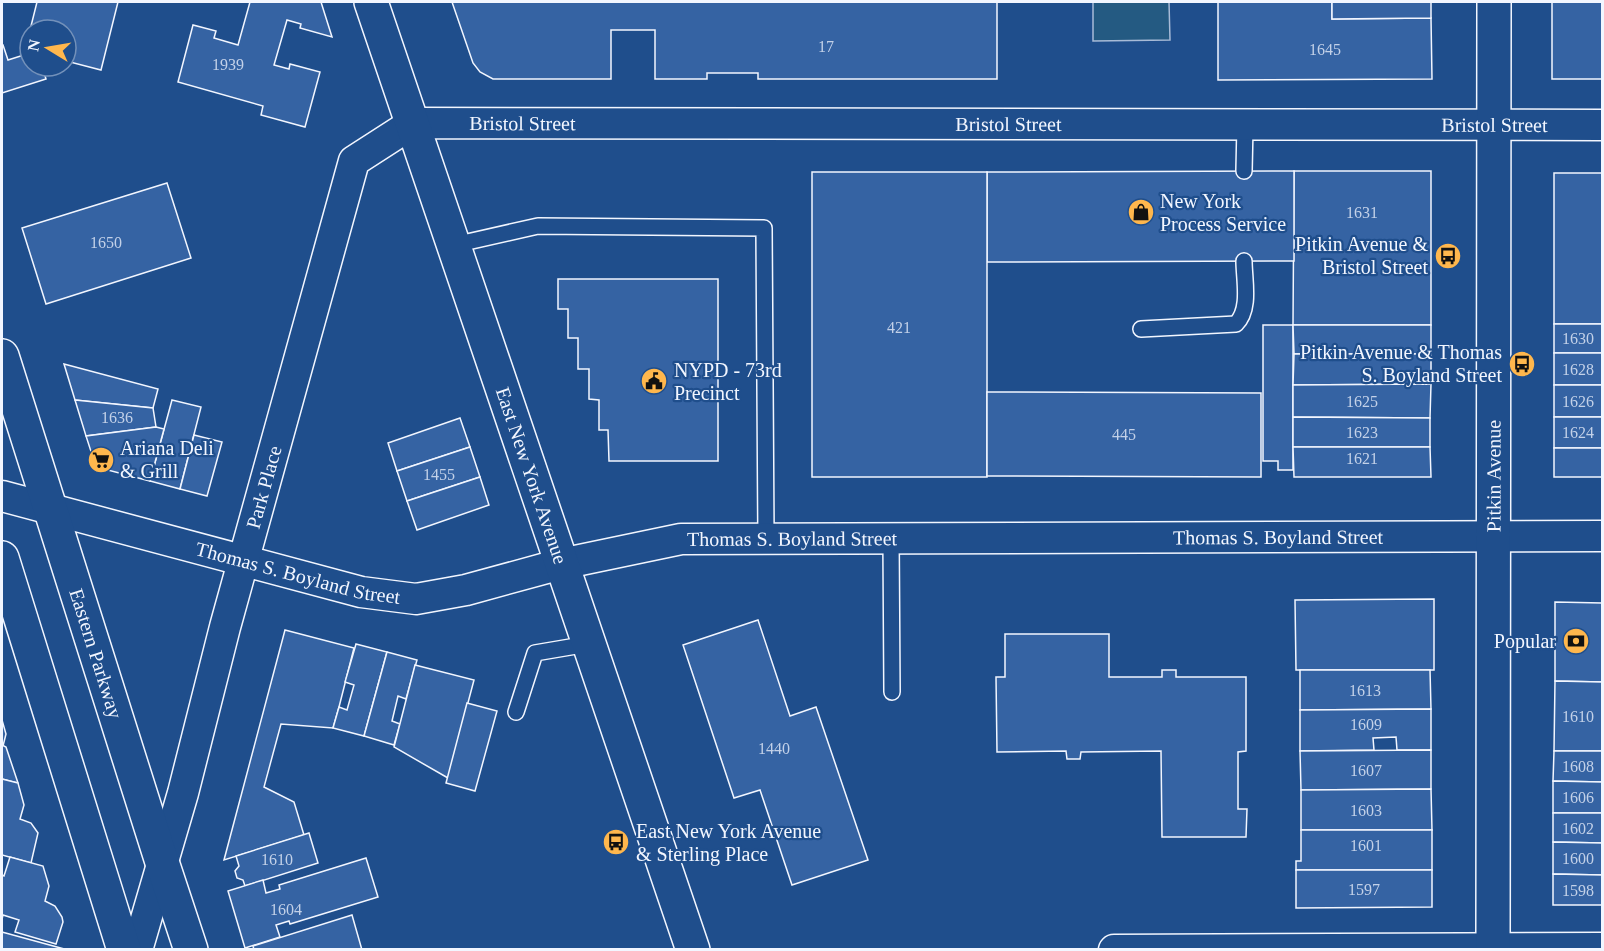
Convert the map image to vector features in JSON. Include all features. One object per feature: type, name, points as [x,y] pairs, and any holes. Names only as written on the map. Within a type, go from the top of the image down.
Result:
[{"type":"main road","name":"East New York Avenue","points":[[371,2],[693,950]]},
{"type":"main road","name":"Pitkin Avenue","points":[[1492,949],[1494,2]]},
{"type":"main road","name":"Eastern Parkway","points":[[2,356],[191,950]]},
{"type":"main road","points":[[2,558],[124,950]]},
{"type":"street","name":"Bristol Street","points":[[413,123],[1602,125]]},
{"type":"street","name":"Park Place","points":[[137,950],[183,793],[225,627],[354,161],[413,123]]},
{"type":"street","name":"Thomas S. Boyland Street","points":[[2,496],[361,592],[416,599],[466,590],[561,564],[681,539],[1602,536]]},
{"type":"street","points":[[1114,950],[1602,948]]},
{"type":"lane","points":[[1244,171],[1245,124]]},
{"type":"lane","points":[[454,245],[538,226],[764,228],[766,539]]},
{"type":"lane","points":[[1141,329],[1236,324],[1245,310],[1244,261]]},
{"type":"lane","points":[[891,538],[892,692]]},
{"type":"lane","points":[[516,712],[534,653],[588,644]]},
{"type":"shaded area","points":[[1093,2],[1169,2],[1170,40],[1093,41]]},
{"type":"building","points":[[37,2],[118,2],[101,70],[78,64],[78,18],[33,18]]},
{"type":"building","points":[[250,2],[321,2],[332,37],[300,28],[301,24],[287,20],[274,65],[289,69],[290,64],[320,72],[305,127],[261,115],[263,106],[178,82],[193,25],[216,31],[214,38],[238,45]]},
{"type":"building","points":[[452,2],[997,2],[997,79],[758,79],[758,73],[707,73],[707,79],[655,79],[655,30],[611,30],[611,79],[493,79],[480,72],[473,63]]},
{"type":"building","points":[[1218,2],[1332,2],[1332,19],[1431,18],[1432,79],[1218,80]]},
{"type":"building","points":[[1332,2],[1431,2],[1431,18],[1332,19]]},
{"type":"building","points":[[1552,2],[1602,2],[1602,79],[1552,79]]},
{"type":"building","points":[[2,44],[8,60],[18,57],[18,78],[46,79],[2,93]]},
{"type":"building","points":[[1294,171],[1431,171],[1431,325],[1293,325]]},
{"type":"building","name":"New York Process Service","points":[[1294,171],[1294,261],[987,262],[987,172]]},
{"type":"building","points":[[812,172],[987,172],[987,477],[812,477]]},
{"type":"building","points":[[1554,173],[1602,173],[1602,324],[1554,324]]},
{"type":"building","points":[[167,183],[191,258],[46,304],[22,228]]},
{"type":"building","name":"NYPD - 73rd Precinct","points":[[558,279],[718,279],[718,461],[609,461],[608,430],[599,430],[599,400],[589,399],[589,369],[578,369],[578,338],[568,338],[568,309],[558,309]]},
{"type":"building","points":[[1554,324],[1602,324],[1602,353],[1554,353]]},
{"type":"building","points":[[1263,325],[1293,325],[1293,470],[1278,470],[1278,461],[1263,461]]},
{"type":"building","points":[[1293,325],[1431,325],[1431,354],[1294,354]]},
{"type":"building","points":[[1554,353],[1602,353],[1602,385],[1554,385]]},
{"type":"building","points":[[1294,354],[1431,354],[1431,384],[1293,385]]},
{"type":"building","points":[[64,364],[158,389],[153,408],[75,400]]},
{"type":"building","points":[[1431,384],[1430,418],[1293,417],[1293,385]]},
{"type":"building","points":[[1554,385],[1602,385],[1602,417],[1554,417]]},
{"type":"building","points":[[987,392],[1261,393],[1261,477],[987,476]]},
{"type":"building","points":[[75,400],[153,408],[156,427],[86,436]]},
{"type":"building","points":[[172,400],[201,407],[180,489],[150,481]]},
{"type":"building","points":[[1293,417],[1430,418],[1430,447],[1293,447]]},
{"type":"building","points":[[1554,417],[1602,417],[1602,448],[1554,448]]},
{"type":"building","points":[[460,418],[470,447],[397,471],[388,443]]},
{"type":"building","points":[[156,427],[164,429],[150,481],[96,467],[86,436]]},
{"type":"building","points":[[194,435],[222,442],[207,496],[180,489]]},
{"type":"building","points":[[470,447],[480,477],[407,501],[397,471]]},
{"type":"building","points":[[1293,447],[1430,447],[1431,477],[1294,477]]},
{"type":"building","points":[[1554,448],[1602,448],[1602,477],[1554,477]]},
{"type":"building","points":[[480,477],[489,505],[417,530],[407,501]]},
{"type":"building","points":[[1434,599],[1434,670],[1296,670],[1295,600]]},
{"type":"building","points":[[1555,602],[1602,603],[1602,682],[1555,681]]},
{"type":"building","points":[[758,620],[790,716],[816,707],[868,860],[792,885],[760,790],[734,798],[683,645]]},
{"type":"building","points":[[285,630],[354,648],[339,707],[333,728],[281,724],[264,787],[294,802],[304,835],[224,860]]},
{"type":"building","points":[[1005,634],[1109,634],[1109,677],[1162,677],[1162,670],[1176,670],[1176,677],[1246,677],[1246,751],[1238,752],[1238,809],[1247,809],[1246,837],[1162,837],[1161,751],[1081,752],[1080,759],[1067,759],[1066,751],[997,752],[996,677],[1005,677]]},
{"type":"building","points":[[356,644],[387,652],[364,736],[333,728],[339,707],[347,710],[354,685],[345,682]]},
{"type":"building","points":[[387,652],[417,660],[406,699],[398,696],[392,721],[400,724],[394,745],[364,736]]},
{"type":"building","points":[[415,665],[474,680],[448,778],[394,747]]},
{"type":"building","points":[[1300,670],[1430,670],[1431,709],[1300,710]]},
{"type":"building","points":[[1555,681],[1602,682],[1602,751],[1554,751]]},
{"type":"building","points":[[467,703],[497,711],[475,791],[446,783]]},
{"type":"building","points":[[1431,709],[1431,750],[1397,750],[1396,737],[1373,738],[1374,750],[1300,751],[1300,710]]},
{"type":"building","points":[[2,720],[6,734],[3,746],[2,745]]},
{"type":"building","points":[[2,745],[6,747],[18,783],[2,779]]},
{"type":"building","points":[[1431,750],[1431,789],[1301,790],[1300,751]]},
{"type":"building","points":[[1554,751],[1602,751],[1602,782],[1553,781]]},
{"type":"building","points":[[2,779],[18,783],[24,805],[20,819],[31,823],[38,833],[31,863],[2,855]]},
{"type":"building","points":[[1553,781],[1602,782],[1602,813],[1553,813]]},
{"type":"building","points":[[1431,789],[1432,830],[1301,830],[1301,790]]},
{"type":"building","points":[[1553,813],[1602,813],[1602,843],[1553,842]]},
{"type":"building","points":[[1301,830],[1432,830],[1432,870],[1296,870],[1296,861],[1301,861]]},
{"type":"building","points":[[309,833],[318,863],[245,886],[243,880],[237,878],[235,871],[239,866],[236,856]]},
{"type":"building","points":[[1553,842],[1602,843],[1602,875],[1553,874]]},
{"type":"building","points":[[10,857],[43,866],[49,886],[45,901],[55,906],[63,922],[56,944],[15,932],[19,920],[3,915],[2,919],[2,875],[4,876]]},
{"type":"building","points":[[366,858],[378,897],[290,924],[289,921],[276,925],[280,937],[245,948],[228,891],[263,880],[266,893],[280,889],[279,885]]},
{"type":"building","points":[[1296,870],[1432,870],[1432,907],[1296,908]]},
{"type":"building","points":[[1553,874],[1602,875],[1602,905],[1553,905]]},
{"type":"building","points":[[352,915],[362,950],[254,950],[253,946]]},
{"type":"building","points":[[2,932],[68,950],[2,950]]},
{"type":"place","name":"New York Process Service","points":[[1141,212]]},
{"type":"place","name":"Pitkin Avenue & Bristol Street","points":[[1448,256]]},
{"type":"place","name":"Pitkin Avenue & Thomas S. Boyland Street","points":[[1522,364]]},
{"type":"place","name":"NYPD - 73rd Precinct","points":[[654,381]]},
{"type":"place","name":"Ariana Deli & Grill","points":[[101,460]]},
{"type":"place","name":"Popular","points":[[1576,641]]},
{"type":"place","name":"East New York Avenue & Sterling Place","points":[[616,842]]}]
